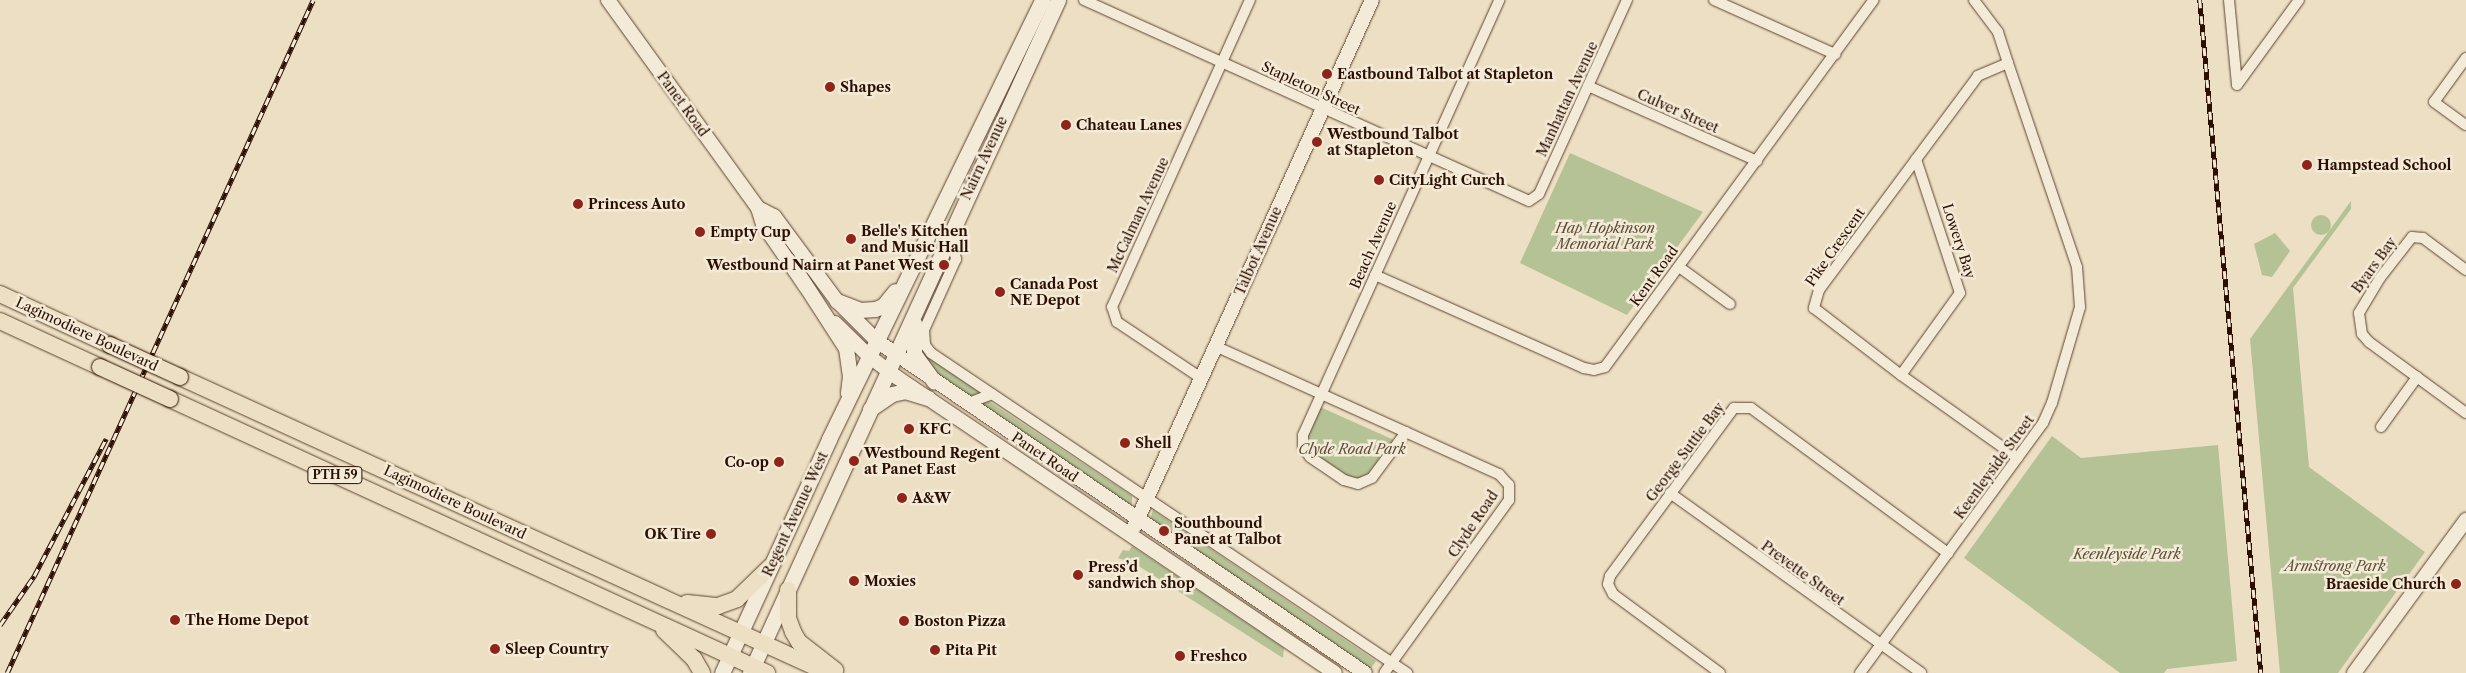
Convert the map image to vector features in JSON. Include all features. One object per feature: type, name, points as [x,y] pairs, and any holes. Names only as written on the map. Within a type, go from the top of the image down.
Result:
[{"type":"main road","name":"Nairn Avenue","points":[[888,371],[950,233],[1016,72],[1042,0]]},
{"type":"main road","name":"Nairn Avenue","points":[[870,357],[934,225],[1016,72],[1058,0]]},
{"type":"main road","points":[[934,225],[950,233]]},
{"type":"main road","points":[[837,301],[860,310],[883,306],[915,266]]},
{"type":"main road","points":[[800,277],[846,348],[850,376],[847,404]]},
{"type":"main road","name":"Lagimodiere Boulevard","points":[[0,294],[828,673]]},
{"type":"main road","points":[[916,309],[914,354],[934,382]]},
{"type":"main road","name":"Lagimodiere Boulevard","points":[[0,321],[730,656],[757,671]]},
{"type":"main road","name":"Regent Avenue West","points":[[722,673],[870,357]]},
{"type":"main road","name":"Regent Avenue West","points":[[757,671],[763,644],[888,371]]},
{"type":"main road","points":[[870,409],[892,394],[906,391],[928,398]]},
{"type":"main road","points":[[672,602],[718,606],[728,603],[737,599],[770,567]]},
{"type":"main road","points":[[788,590],[788,618],[796,638],[839,673]]},
{"type":"main road","points":[[656,622],[694,659],[702,673]]},
{"type":"street","name":"Panet Road","points":[[608,0],[758,208],[763,224],[800,277],[838,327],[870,357],[1335,673]]},
{"type":"street","name":"Stapleton Street","points":[[1084,0],[1526,200]]},
{"type":"street","name":"McCalman Avenue","points":[[1201,378],[1117,322],[1112,307],[1250,0]]},
{"type":"street","name":"Talbot Avenue","points":[[1125,532],[1145,500],[1372,0]]},
{"type":"street","name":"Beach Avenue","points":[[1322,393],[1499,0]]},
{"type":"street","name":"Manhattan Avenue","points":[[1526,200],[1535,199],[1539,194],[1627,0]]},
{"type":"street","points":[[1714,0],[1835,54]]},
{"type":"street","name":"Kent Road","points":[[1374,276],[1594,370],[1605,366],[1874,0]]},
{"type":"street","name":"Keenleyside Street","points":[[1860,673],[2018,458],[2050,410],[2080,308],[2080,278],[1998,32],[1974,0]]},
{"type":"street","points":[[2229,0],[2237,85],[2299,0]]},
{"type":"street","points":[[2466,58],[2434,102],[2466,125]]},
{"type":"street","name":"Pike Crescent","points":[[2008,63],[1978,76],[1819,290],[1814,308],[1901,375],[2018,458]]},
{"type":"street","name":"Culver Street","points":[[1588,86],[1757,160]]},
{"type":"street","name":"Lowery Bay","points":[[1901,375],[1960,293],[1960,285],[1916,159]]},
{"type":"street","name":"Panet Road","points":[[758,208],[774,216],[837,301],[877,341],[895,355],[1365,673]]},
{"type":"street","points":[[950,233],[956,259],[923,338],[930,353],[1145,500],[1408,673]]},
{"type":"street","name":"Byars Bay","points":[[2466,270],[2423,238],[2412,237],[2363,303],[2359,313],[2362,334],[2466,413]]},
{"type":"street","points":[[780,248],[792,240]]},
{"type":"street","points":[[1679,267],[1730,304]]},
{"type":"street","points":[[916,309],[932,314]]},
{"type":"street","name":"Clyde Road","points":[[1215,346],[1499,474],[1509,486],[1509,500],[1384,673]]},
{"type":"street","points":[[2380,427],[2417,377]]},
{"type":"street","points":[[1322,393],[1303,435],[1303,447],[1310,457],[1344,480],[1358,484],[1372,478],[1406,432]]},
{"type":"street","points":[[966,404],[992,394]]},
{"type":"street","name":"George Suttie Bay","points":[[1720,673],[1609,588],[1610,576],[1731,411],[1738,406],[1747,406],[1948,553]]},
{"type":"street","name":"Prevette Street","points":[[1670,493],[1920,673]]},
{"type":"street","points":[[2354,673],[2466,520]]},
{"type":"green space","name":"Hap Hopkinson Memorial Park","points":[[1570,153],[1703,212],[1627,315],[1520,263]]},
{"type":"green space","name":"Armstrong Park","points":[[2351,201],[2351,209],[2293,288],[2309,467],[2425,552],[2338,673],[2280,673],[2250,339]]},
{"type":"green space","points":[[2321,215],[2328,218],[2331,225],[2328,232],[2321,235],[2314,232],[2311,225],[2314,218]]},
{"type":"green space","points":[[2275,233],[2290,251],[2272,277],[2262,275],[2254,244]]},
{"type":"green space","points":[[924,355],[980,394],[971,398],[939,381]]},
{"type":"green space","points":[[987,400],[1132,496],[1132,506],[979,403]]},
{"type":"green space","name":"Clyde Road Park","points":[[1320,407],[1394,440],[1369,473],[1361,478],[1351,478],[1312,452],[1307,437]]},
{"type":"green space","name":"Keenleyside Park","points":[[2052,436],[2081,458],[2218,445],[2237,661],[2167,669],[2164,673],[2120,673],[1964,558]]},
{"type":"green space","points":[[1153,510],[1376,661],[1369,671],[1150,519]]},
{"type":"green space","points":[[1132,546],[1284,648],[1283,658],[1134,563],[1118,558],[1123,550],[1129,551]]},
{"type":"railway","points":[[7,673],[313,0]]},
{"type":"railway","points":[[2200,0],[2261,673]]},
{"type":"railway","points":[[0,625],[34,576],[106,439]]},
{"type":"place","name":"Eastbound Talbot at Stapleton","points":[[1327,74]]},
{"type":"place","name":"Shapes","points":[[830,87]]},
{"type":"place","name":"Chateau Lanes","points":[[1066,125]]},
{"type":"place","name":"Westbound Talbot at Stapleton","points":[[1317,142]]},
{"type":"place","name":"Hampstead School","points":[[2307,165]]},
{"type":"place","name":"CityLight Curch","points":[[1379,180]]},
{"type":"place","name":"Princess Auto","points":[[578,204]]},
{"type":"place","name":"Empty Cup","points":[[700,232]]},
{"type":"place","name":"Belle's Kitchen and Music Hall","points":[[851,239]]},
{"type":"place","name":"Westbound Nairn at Panet West","points":[[944,265]]},
{"type":"place","name":"Canada Post NE Depot","points":[[1000,292]]},
{"type":"place","name":"KFC","points":[[909,429]]},
{"type":"place","name":"Shell","points":[[1125,443]]},
{"type":"place","name":"Westbound Regent at Panet East","points":[[854,461]]},
{"type":"place","name":"Co-op","points":[[779,462]]},
{"type":"place","name":"A&W","points":[[902,498]]},
{"type":"place","name":"Southbound Panet at Talbot","points":[[1164,531]]},
{"type":"place","name":"OK Tire","points":[[711,534]]},
{"type":"place","name":"Press’d sandwich shop","points":[[1078,575]]},
{"type":"place","name":"Moxies","points":[[854,581]]},
{"type":"place","name":"Braeside Church","points":[[2456,584]]},
{"type":"place","name":"The Home Depot","points":[[175,620]]},
{"type":"place","name":"Boston Pizza","points":[[904,621]]},
{"type":"place","name":"Sleep Country","points":[[495,649]]},
{"type":"place","name":"Pita Pit","points":[[935,650]]},
{"type":"place","name":"Freshco","points":[[1180,656]]}]
